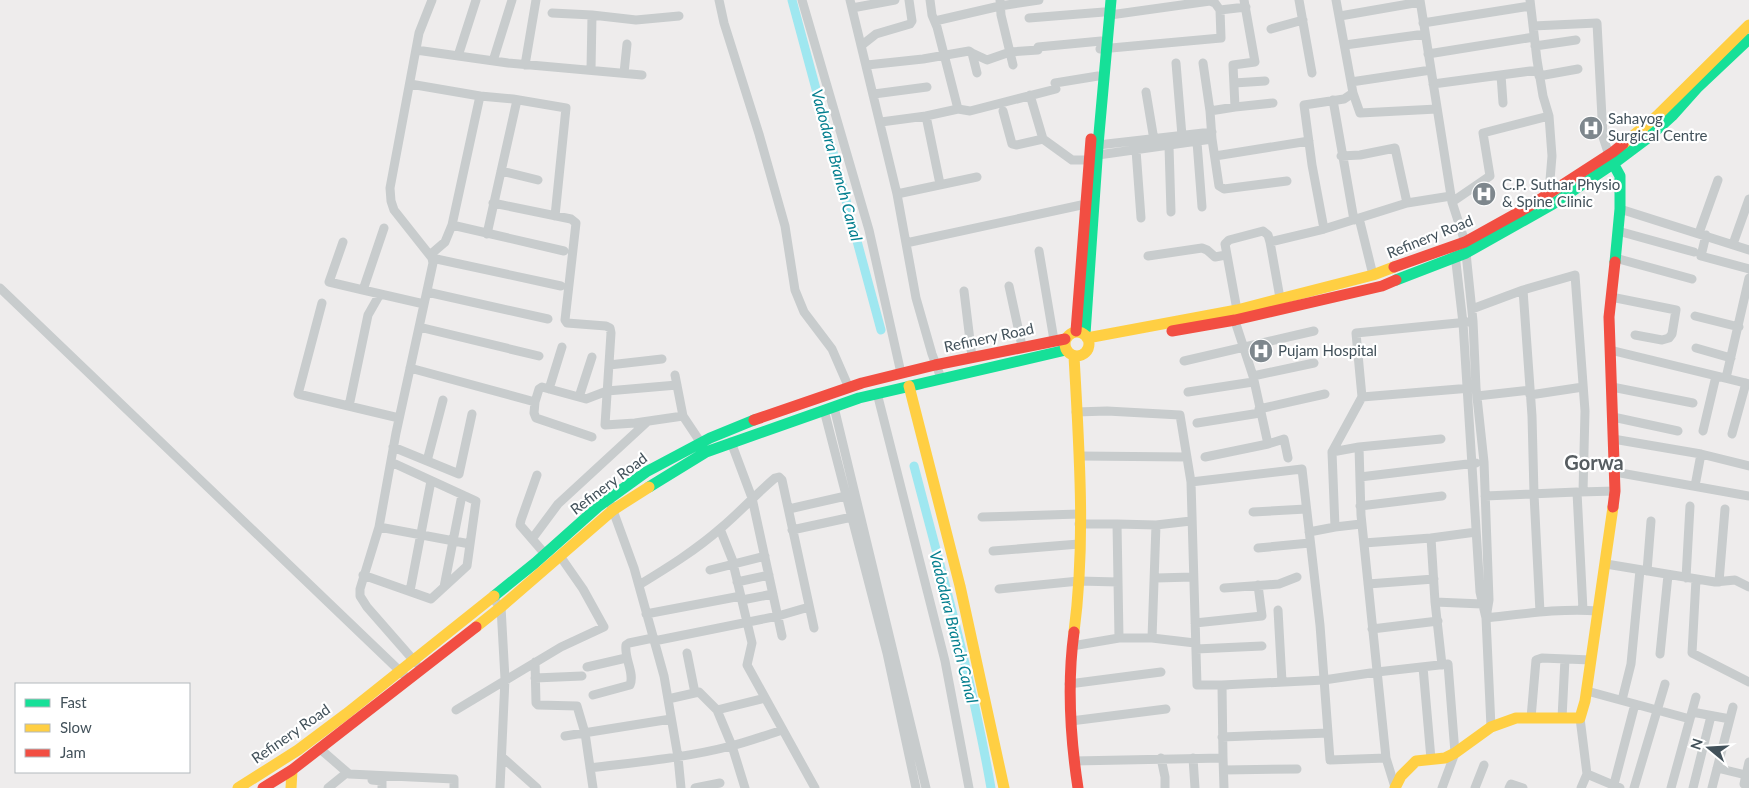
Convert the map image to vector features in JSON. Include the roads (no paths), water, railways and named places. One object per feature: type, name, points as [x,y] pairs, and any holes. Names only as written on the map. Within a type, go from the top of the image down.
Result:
[{"type":"main road","points":[[1084,337],[1103,46],[1106,9],[1111,0]]},
{"type":"main road","name":"Refinery Road","points":[[1084,337],[1235,314],[1382,286],[1460,250],[1553,204],[1611,159],[1749,25]]},
{"type":"main road","name":"Refinery Road","points":[[1235,314],[1280,298],[1374,275],[1460,250],[1549,192],[1611,159],[1658,129],[1696,88],[1749,39]]},
{"type":"main road","points":[[1065,346],[1081,355],[1085,353],[1086,204],[1095,155],[1098,76],[1103,46]]},
{"type":"main road","points":[[1395,787],[1401,776],[1416,761],[1444,758],[1455,753],[1491,727],[1516,718],[1580,718],[1606,564],[1615,491],[1609,317],[1620,209],[1620,176],[1611,159]]},
{"type":"main road","points":[[1078,788],[1074,761],[1069,684],[1079,581],[1079,456],[1076,412],[1065,346],[1070,333],[1084,337]]},
{"type":"main road","name":"Refinery Road","points":[[263,788],[292,770],[317,750],[403,675],[413,659],[611,504],[722,442],[754,420],[852,387],[935,364],[1022,346],[1065,346]]},
{"type":"main road","name":"Refinery Road","points":[[238,788],[306,744],[403,675],[420,669],[501,607],[560,556],[611,504],[646,472],[701,443],[722,442],[859,398],[1065,346]]},
{"type":"main road","points":[[909,386],[931,468],[983,684],[1004,788]]},
{"type":"main road","points":[[852,387],[859,398]]},
{"type":"main road","points":[[291,788],[292,770]]},
{"type":"street","points":[[420,669],[362,600],[360,589],[379,527],[399,418],[433,263],[431,257],[394,210],[390,188],[419,33],[432,0]]},
{"type":"street","points":[[458,56],[476,0]]},
{"type":"street","points":[[493,61],[512,0]]},
{"type":"street","points":[[525,65],[536,0]]},
{"type":"street","points":[[720,0],[724,23],[759,134],[785,226],[794,290],[804,312],[832,349],[852,387]]},
{"type":"street","points":[[802,0],[869,230],[901,373]]},
{"type":"street","points":[[895,0],[851,4],[898,194],[916,298],[940,378]]},
{"type":"street","points":[[862,45],[876,34],[910,24],[912,21],[909,0]]},
{"type":"street","points":[[930,0],[958,109]]},
{"type":"street","points":[[935,21],[1000,3],[1038,0]]},
{"type":"street","points":[[1299,0],[1312,73]]},
{"type":"street","points":[[1336,0],[1353,93],[1360,113],[1437,109]]},
{"type":"street","points":[[867,65],[923,59],[969,50],[987,60],[1010,52],[1038,48],[1103,46],[1221,38],[1220,10],[1215,3],[1210,1],[1106,9],[1029,18]]},
{"type":"street","points":[[1340,16],[1420,1],[1451,199],[1472,309],[1474,391],[1472,463],[1480,592],[1486,618]]},
{"type":"street","points":[[1000,3],[1013,65]]},
{"type":"street","points":[[1424,23],[1530,3],[1539,73],[1549,116],[1552,156],[1549,192],[1553,204]]},
{"type":"street","points":[[1220,10],[1245,4],[1255,62],[1233,65],[1235,107]]},
{"type":"street","points":[[552,13],[636,20],[679,16]]},
{"type":"street","points":[[591,70],[592,15]]},
{"type":"street","points":[[1271,29],[1303,20]]},
{"type":"street","points":[[1533,26],[1597,23],[1603,137],[1611,159]]},
{"type":"street","points":[[1345,44],[1425,34]]},
{"type":"street","points":[[1428,54],[1534,37]]},
{"type":"street","points":[[1535,46],[1576,40]]},
{"type":"street","points":[[624,73],[627,44]]},
{"type":"street","points":[[416,50],[525,65],[642,75]]},
{"type":"street","points":[[972,53],[977,73]]},
{"type":"street","points":[[1176,63],[1182,136]]},
{"type":"street","points":[[1203,63],[1219,186],[1224,189],[1287,181]]},
{"type":"street","points":[[1433,84],[1501,75],[1578,69]]},
{"type":"street","points":[[1351,82],[1431,70]]},
{"type":"street","points":[[1501,75],[1503,103]]},
{"type":"street","points":[[881,122],[926,116],[958,109],[970,111],[1030,95],[1055,86],[1098,76]]},
{"type":"street","points":[[1234,83],[1265,81]]},
{"type":"street","points":[[410,84],[566,108],[556,216]]},
{"type":"street","points":[[874,94],[928,87]]},
{"type":"street","points":[[1146,92],[1154,140]]},
{"type":"street","points":[[1324,229],[1308,141],[1304,105],[1344,98],[1353,93]]},
{"type":"street","points":[[1030,95],[1043,140],[1072,160],[1154,140],[1182,136],[1212,136]]},
{"type":"street","points":[[431,257],[445,242],[452,225],[480,96]]},
{"type":"street","points":[[486,234],[516,100]]},
{"type":"street","points":[[1333,100],[1341,156],[1374,275]]},
{"type":"street","points":[[1210,111],[1273,103]]},
{"type":"street","points":[[1002,111],[1012,144],[1016,145],[1043,140]]},
{"type":"street","points":[[926,116],[940,184]]},
{"type":"street","points":[[1270,242],[1324,229],[1407,203],[1451,199],[1490,176],[1483,133],[1549,116]]},
{"type":"street","points":[[1095,155],[1197,142],[1212,136]]},
{"type":"street","points":[[1215,156],[1308,141]]},
{"type":"street","points":[[1197,142],[1202,207]]},
{"type":"street","points":[[1169,146],[1171,212]]},
{"type":"street","points":[[1341,156],[1360,155],[1395,148],[1407,203]]},
{"type":"street","points":[[1136,150],[1141,218]]},
{"type":"street","points":[[501,171],[538,180]]},
{"type":"street","points":[[898,194],[977,177]]},
{"type":"street","points":[[1718,180],[1703,234],[1701,256],[1749,269]]},
{"type":"street","points":[[1733,244],[1744,226],[1749,199]]},
{"type":"street","points":[[493,203],[556,216],[571,220],[576,224],[566,322],[610,328],[605,425],[683,416]]},
{"type":"street","points":[[906,243],[1086,204]]},
{"type":"street","points":[[1620,209],[1749,250]]},
{"type":"street","points":[[452,225],[564,251]]},
{"type":"street","points":[[363,290],[384,228]]},
{"type":"street","points":[[1618,231],[1694,252]]},
{"type":"street","points":[[1268,444],[1235,314],[1224,247],[1229,240],[1263,232],[1268,235],[1280,298]]},
{"type":"street","points":[[343,242],[330,282],[424,304]]},
{"type":"street","points":[[1148,256],[1202,248],[1215,257],[1226,256]]},
{"type":"street","points":[[1460,250],[1463,323],[1484,462],[1489,600],[1486,618],[1491,727]]},
{"type":"street","points":[[1039,251],[1065,346]]},
{"type":"street","points":[[431,257],[561,286]]},
{"type":"street","points":[[1615,258],[1692,279]]},
{"type":"street","points":[[1472,309],[1523,290],[1576,275],[1584,411],[1580,492],[1583,610]]},
{"type":"street","points":[[1726,378],[1749,278]]},
{"type":"street","points":[[1009,286],[1022,346]]},
{"type":"street","points":[[0,288],[403,675]]},
{"type":"street","points":[[1523,290],[1530,393],[1540,612]]},
{"type":"street","points":[[427,292],[548,319]]},
{"type":"street","points":[[964,292],[972,357]]},
{"type":"street","points":[[349,406],[368,315],[380,294]]},
{"type":"street","points":[[1611,297],[1676,310],[1672,334],[1669,338],[1662,340],[1635,334]]},
{"type":"street","points":[[322,303],[298,394],[399,418]]},
{"type":"street","points":[[1695,316],[1739,327]]},
{"type":"street","points":[[1335,527],[1332,452],[1362,397],[1356,333],[1473,321]]},
{"type":"street","points":[[419,327],[539,356]]},
{"type":"street","points":[[1184,361],[1314,331]]},
{"type":"street","points":[[549,389],[562,347]]},
{"type":"street","points":[[1696,348],[1731,358]]},
{"type":"street","points":[[1610,350],[1747,383],[1732,434]]},
{"type":"street","points":[[579,397],[592,357]]},
{"type":"street","points":[[609,365],[662,359]]},
{"type":"street","points":[[1188,392],[1253,379],[1314,363]]},
{"type":"street","points":[[410,368],[535,402]]},
{"type":"street","points":[[675,375],[683,416],[701,443]]},
{"type":"street","points":[[1703,430],[1716,376]]},
{"type":"street","points":[[592,437],[536,418],[534,413],[535,402],[539,388],[542,387],[586,399],[607,391],[676,385]]},
{"type":"street","points":[[1362,397],[1474,391],[1530,393],[1583,387]]},
{"type":"street","points":[[1612,387],[1694,403]]},
{"type":"street","points":[[877,393],[945,661],[969,788]]},
{"type":"street","points":[[1197,423],[1260,411],[1325,394]]},
{"type":"street","points":[[427,461],[443,400]]},
{"type":"street","points":[[829,408],[846,496],[887,653],[916,788]]},
{"type":"street","points":[[829,408],[926,788]]},
{"type":"street","points":[[1076,412],[1106,411],[1180,415],[1191,482],[1197,685],[1324,680],[1448,664],[1455,753],[1442,788]]},
{"type":"street","points":[[394,447],[459,474],[472,414]]},
{"type":"street","points":[[1613,417],[1678,430]]},
{"type":"street","points":[[532,539],[558,504],[647,421]]},
{"type":"street","points":[[1205,457],[1284,439],[1288,458]]},
{"type":"street","points":[[1332,452],[1360,446],[1441,439]]},
{"type":"street","points":[[1613,439],[1701,454],[1749,466]]},
{"type":"street","points":[[722,442],[752,498],[782,636]]},
{"type":"street","points":[[1360,446],[1360,506],[1372,630],[1386,758],[1395,787]]},
{"type":"street","points":[[1694,486],[1701,454]]},
{"type":"street","points":[[1079,456],[1187,457]]},
{"type":"street","points":[[363,575],[431,599],[466,566],[476,501],[391,462]]},
{"type":"street","points":[[1360,477],[1484,462]]},
{"type":"street","points":[[1191,482],[1302,469],[1324,680],[1330,760],[1386,758]]},
{"type":"street","points":[[1614,472],[1749,496]]},
{"type":"street","points":[[537,475],[520,523],[545,554]]},
{"type":"street","points":[[639,585],[680,559],[720,529],[752,498],[778,477],[782,480],[789,509],[814,628]]},
{"type":"street","points":[[410,591],[431,481]]},
{"type":"street","points":[[1485,496],[1615,491]]},
{"type":"street","points":[[444,587],[462,495]]},
{"type":"street","points":[[789,509],[846,496]]},
{"type":"street","points":[[1360,506],[1442,496]]},
{"type":"street","points":[[611,504],[639,585],[664,676],[678,756],[681,788]]},
{"type":"street","points":[[1690,506],[1692,653],[1749,682]]},
{"type":"street","points":[[1253,512],[1306,509]]},
{"type":"street","points":[[1719,582],[1725,509]]},
{"type":"street","points":[[792,530],[852,517]]},
{"type":"street","points":[[982,518],[1079,519],[1117,524],[1156,525],[1191,521]]},
{"type":"street","points":[[1622,700],[1631,664],[1651,521]]},
{"type":"street","points":[[1117,524],[1119,638]]},
{"type":"street","points":[[1309,532],[1362,524]]},
{"type":"street","points":[[1152,638],[1156,578],[1156,525]]},
{"type":"street","points":[[379,527],[470,544]]},
{"type":"street","points":[[720,529],[733,565],[752,643],[747,665],[815,788]]},
{"type":"street","points":[[1364,543],[1431,538],[1476,532]]},
{"type":"street","points":[[1431,538],[1435,602],[1442,665]]},
{"type":"street","points":[[1258,548],[1310,543]]},
{"type":"street","points":[[993,551],[1079,544]]},
{"type":"street","points":[[456,710],[534,662],[604,627],[583,589],[560,556]]},
{"type":"street","points":[[710,570],[765,556]]},
{"type":"street","points":[[1606,564],[1719,582],[1735,580],[1749,587]]},
{"type":"street","points":[[737,582],[769,575]]},
{"type":"street","points":[[1660,654],[1668,575]]},
{"type":"street","points":[[1156,578],[1193,577]]},
{"type":"street","points":[[1224,588],[1282,583],[1297,577]]},
{"type":"street","points":[[1368,584],[1434,578]]},
{"type":"street","points":[[999,589],[1079,581],[1118,582]]},
{"type":"street","points":[[1195,624],[1262,616],[1258,585]]},
{"type":"street","points":[[646,614],[773,594]]},
{"type":"street","points":[[492,598],[501,607],[505,679],[500,788]]},
{"type":"street","points":[[1435,602],[1482,604]]},
{"type":"street","points":[[593,695],[630,685],[632,679],[626,658],[625,648],[627,644],[778,616],[809,607]]},
{"type":"street","points":[[1278,610],[1282,682]]},
{"type":"street","points":[[1486,618],[1540,612],[1598,611]]},
{"type":"street","points":[[1372,630],[1438,621]]},
{"type":"street","points":[[1072,646],[1119,638],[1152,638],[1196,646],[1262,646]]},
{"type":"street","points":[[687,653],[694,693]]},
{"type":"street","points":[[588,667],[626,658]]},
{"type":"street","points":[[1531,718],[1536,660],[1542,658],[1591,660]]},
{"type":"street","points":[[1562,718],[1564,659]]},
{"type":"street","points":[[534,662],[536,703],[538,706],[577,706],[585,733],[593,788]]},
{"type":"street","points":[[1424,667],[1431,759]]},
{"type":"street","points":[[1069,684],[1162,672]]},
{"type":"street","points":[[535,678],[582,676]]},
{"type":"street","points":[[1634,788],[1665,684]]},
{"type":"street","points":[[1224,788],[1222,685],[1228,685]]},
{"type":"street","points":[[1586,691],[1658,710],[1691,716],[1711,716],[1730,719]]},
{"type":"street","points":[[668,699],[699,692],[717,710],[732,746],[745,788]]},
{"type":"street","points":[[1670,788],[1696,697]]},
{"type":"street","points":[[717,710],[765,698]]},
{"type":"street","points":[[1587,774],[1616,787],[1635,704]]},
{"type":"street","points":[[1712,788],[1733,706]]},
{"type":"street","points":[[1071,721],[1166,709]]},
{"type":"street","points":[[1693,788],[1711,716]]},
{"type":"street","points":[[1580,718],[1587,774],[1581,788]]},
{"type":"street","points":[[565,736],[671,719]]},
{"type":"street","points":[[590,768],[678,756],[732,746],[782,730]]},
{"type":"street","points":[[1222,737],[1328,733]]},
{"type":"street","points":[[317,750],[344,775],[355,779],[382,781],[382,788]]},
{"type":"street","points":[[317,750],[349,774],[454,779],[454,788]]},
{"type":"street","points":[[502,757],[537,788]]},
{"type":"street","points":[[1162,758],[1165,788]]},
{"type":"street","points":[[1193,758],[1195,788]]},
{"type":"street","points":[[1074,761],[1222,758]]},
{"type":"street","points":[[1717,768],[1745,783],[1749,762]]},
{"type":"street","points":[[1475,788],[1484,765]]},
{"type":"street","points":[[1224,770],[1297,769]]},
{"type":"street","points":[[328,788],[344,775]]},
{"type":"street","points":[[695,788],[720,783]]},
{"type":"street","points":[[1509,788],[1511,784],[1523,788]]},
{"type":"waterway","name":"Vadodara Branch Canal","points":[[792,0],[881,330]]},
{"type":"waterway","name":"Vadodara Branch Canal","points":[[914,466],[966,666],[991,788]]},
{"type":"place","name":"Sahayog Surgical Centre","points":[[1591,128]]},
{"type":"place","name":"C.P. Suthar Physio & Spine Clinic","points":[[1484,194]]},
{"type":"place","name":"Pujam Hospital","points":[[1261,351]]},
{"type":"district","name":"Gorwa","points":[[1594,463]]}]
